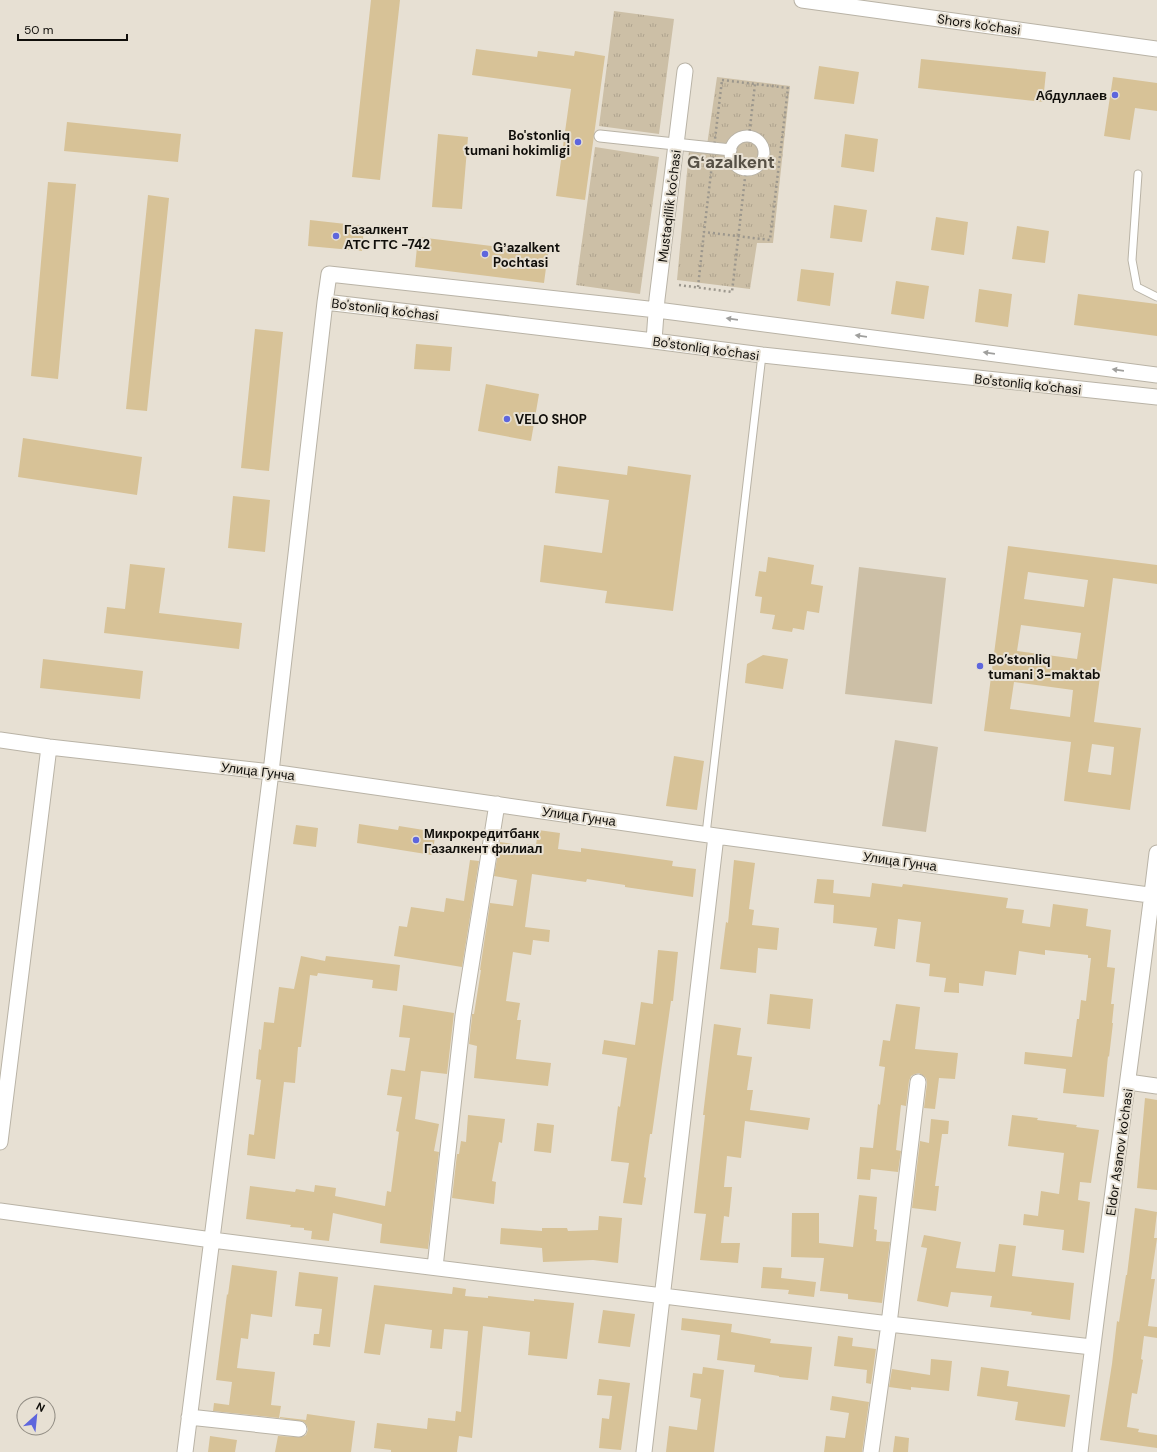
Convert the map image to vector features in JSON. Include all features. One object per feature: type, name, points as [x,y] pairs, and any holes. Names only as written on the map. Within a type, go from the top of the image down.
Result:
[{"type":"street","name":"Shors ko'chasi","points":[[802,0],[1157,49]]},
{"type":"street","name":"Mustaqillik ko'chasi","points":[[654,341],[685,72]]},
{"type":"street","points":[[600,136],[731,150]]},
{"type":"street","points":[[750,136],[762,144],[764,154],[760,164],[751,169],[740,168],[732,160],[731,150],[733,143],[737,139],[750,136]]},
{"type":"street","name":"Bo'stonliq ko'chasi","points":[[1157,375],[657,310],[329,274],[325,302],[762,355],[1157,397]]},
{"type":"street","points":[[185,1452],[271,772],[325,302]]},
{"type":"street","name":"Улица Гунча","points":[[0,740],[49,747],[271,772],[711,835],[1154,895]]},
{"type":"street","points":[[0,1142],[49,747]]},
{"type":"street","points":[[435,1267],[463,1016],[497,804]]},
{"type":"street","points":[[644,1452],[663,1295],[711,835]]},
{"type":"street","name":"Eldor Asanov ko'chasi","points":[[1080,1452],[1092,1347],[1154,895],[1157,853]]},
{"type":"street","points":[[871,1452],[918,1082]]},
{"type":"street","points":[[1128,1082],[1157,1086]]},
{"type":"street","points":[[0,1211],[212,1240],[888,1324],[1092,1347]]},
{"type":"street","points":[[189,1417],[298,1429]]},
{"type":"lane","points":[[1138,174],[1132,260],[1137,287],[1157,297]]},
{"type":"lane","points":[[711,835],[762,355]]},
{"type":"path","points":[[698,287],[704,232],[722,80],[788,88],[770,240],[704,232]]},
{"type":"path","points":[[750,136],[755,84]]},
{"type":"path","points":[[679,285],[732,292],[746,169]]},
{"type":"green space","points":[[614,11],[674,19],[659,134],[599,126]]},
{"type":"green space","points":[[717,77],[790,86],[773,243],[757,243],[750,289],[677,280],[689,151],[706,152]]},
{"type":"green space","points":[[595,147],[659,157],[640,294],[576,285]]},
{"type":"green space","points":[[859,567],[946,578],[932,704],[845,694]]},
{"type":"green space","points":[[895,740],[938,747],[926,832],[882,826]]},
{"type":"building","points":[[371,0],[400,0],[380,180],[352,177]]},
{"type":"building","name":"Bo'stonliq tumani hokimligi","points":[[476,49],[537,57],[538,51],[574,56],[575,51],[605,56],[585,200],[556,196],[571,89],[472,75]]},
{"type":"building","points":[[921,59],[1046,72],[1043,102],[918,88]]},
{"type":"building","points":[[819,66],[859,72],[854,104],[814,99]]},
{"type":"building","points":[[1113,77],[1157,83],[1157,111],[1135,108],[1130,140],[1104,136]]},
{"type":"building","points":[[67,122],[181,134],[178,162],[64,151]]},
{"type":"building","points":[[438,134],[468,137],[462,209],[432,207]]},
{"type":"building","points":[[845,134],[878,139],[874,172],[841,167]]},
{"type":"building","points":[[48,182],[76,184],[58,379],[31,376]]},
{"type":"building","points":[[148,195],[169,198],[147,411],[126,409]]},
{"type":"building","points":[[834,205],[867,210],[862,242],[830,238]]},
{"type":"building","points":[[936,217],[968,222],[964,255],[931,250]]},
{"type":"building","name":"Газалкент АТС ГТС -742","points":[[310,220],[364,226],[362,251],[308,246]]},
{"type":"building","points":[[1017,226],[1049,231],[1045,263],[1012,259]]},
{"type":"building","points":[[418,237],[548,253],[544,283],[415,267]]},
{"type":"building","points":[[801,269],[834,273],[830,306],[797,301]]},
{"type":"building","points":[[896,281],[929,286],[924,319],[891,314]]},
{"type":"building","points":[[979,289],[1012,294],[1008,327],[975,322]]},
{"type":"building","points":[[1078,294],[1157,304],[1157,336],[1074,325]]},
{"type":"building","points":[[255,329],[283,332],[269,471],[241,468]]},
{"type":"building","points":[[416,344],[452,347],[450,371],[414,369]]},
{"type":"building","name":"VELO SHOP","points":[[486,384],[539,394],[531,441],[478,431]]},
{"type":"building","points":[[23,438],[142,457],[137,495],[18,477]]},
{"type":"building","points":[[558,466],[627,475],[628,466],[691,475],[673,611],[605,603],[607,591],[540,582],[544,545],[602,553],[609,500],[555,493]]},
{"type":"building","points":[[233,496],[270,500],[265,552],[228,548]]},
{"type":"building","points":[[1008,546],[1157,565],[1157,584],[1113,578],[1094,722],[1141,728],[1130,810],[1064,801],[1071,742],[984,731]],"holes":[[[1028,572],[1088,580],[1084,607],[1024,599]],[[1021,625],[1081,633],[1077,659],[1017,651]],[[1014,682],[1073,690],[1070,717],[1010,709]],[[1092,744],[1114,747],[1111,775],[1088,772]]]},
{"type":"building","points":[[768,557],[814,565],[811,584],[823,586],[819,613],[807,611],[804,630],[793,628],[792,632],[772,629],[775,615],[760,613],[762,597],[755,596],[759,571],[766,572]]},
{"type":"building","points":[[130,564],[165,568],[159,613],[242,623],[239,649],[104,633],[107,607],[125,609]]},
{"type":"building","points":[[763,655],[788,659],[783,689],[745,683],[747,664]]},
{"type":"building","points":[[43,659],[143,671],[140,699],[40,688]]},
{"type":"building","points":[[674,756],[704,761],[697,810],[666,806]]},
{"type":"building","points":[[359,824],[398,830],[399,826],[436,832],[432,855],[357,843]]},
{"type":"building","points":[[296,825],[318,828],[316,847],[293,844]]},
{"type":"building","points":[[538,830],[560,833],[558,849],[581,852],[581,848],[673,861],[672,866],[696,869],[693,897],[625,887],[625,885],[587,879],[586,882],[532,874],[525,927],[550,930],[549,942],[533,940],[531,955],[513,952],[506,1001],[520,1003],[517,1020],[521,1020],[516,1059],[551,1063],[548,1086],[474,1078],[477,1046],[469,1044],[472,1014],[474,1014],[490,903],[513,906],[517,880],[494,876],[500,842],[526,846],[526,844],[536,845]]},
{"type":"building","points":[[470,860],[479,861],[462,967],[394,956],[399,926],[407,927],[411,907],[444,912],[446,898],[464,901]]},
{"type":"building","points":[[734,860],[755,863],[749,909],[754,910],[752,925],[779,928],[777,950],[758,948],[756,973],[720,969],[726,922],[728,923]]},
{"type":"building","points":[[817,879],[834,880],[833,893],[870,897],[872,883],[902,887],[903,884],[1008,898],[1006,908],[1024,910],[1022,923],[1050,927],[1053,904],[1088,909],[1086,926],[1111,930],[1107,967],[1115,968],[1111,1004],[1114,1004],[1113,1023],[1104,1097],[1063,1093],[1066,1069],[1024,1064],[1025,1052],[1072,1057],[1081,1000],[1086,1001],[1091,958],[1088,958],[1088,955],[1045,950],[1045,955],[1019,951],[1016,975],[985,971],[983,986],[959,983],[959,993],[944,992],[946,978],[929,976],[930,964],[916,962],[921,922],[898,919],[895,949],[874,946],[877,928],[833,923],[834,905],[814,903]]},
{"type":"building","points":[[658,950],[678,952],[673,1001],[671,1001],[652,1134],[650,1134],[642,1205],[623,1203],[629,1163],[611,1161],[618,1106],[620,1107],[627,1058],[602,1054],[604,1040],[635,1045],[641,1002],[653,1004]]},
{"type":"building","points":[[301,956],[325,961],[326,956],[400,965],[397,991],[372,988],[373,980],[318,973],[317,976],[310,975],[301,1047],[298,1047],[295,1083],[284,1082],[275,1159],[247,1155],[249,1134],[254,1135],[261,1080],[256,1079],[264,1022],[274,1023],[279,987],[294,989]]},
{"type":"building","points":[[770,994],[813,999],[810,1029],[767,1024]]},
{"type":"building","points":[[896,1004],[920,1007],[915,1049],[958,1053],[955,1079],[939,1078],[935,1109],[924,1108],[927,1083],[926,1078],[919,1073],[911,1076],[906,1106],[901,1105],[896,1150],[901,1151],[898,1172],[871,1169],[870,1180],[857,1179],[860,1147],[873,1148],[878,1104],[880,1105],[885,1067],[879,1066],[883,1040],[890,1041]]},
{"type":"building","points":[[403,1005],[454,1013],[447,1074],[421,1071],[415,1119],[439,1124],[434,1151],[439,1152],[428,1249],[380,1243],[382,1224],[333,1213],[329,1241],[311,1239],[312,1231],[304,1230],[304,1228],[246,1219],[250,1186],[295,1192],[296,1189],[314,1192],[315,1185],[336,1188],[335,1196],[385,1206],[387,1191],[391,1192],[399,1132],[396,1131],[402,1097],[387,1095],[391,1069],[405,1071],[410,1038],[399,1037]]},
{"type":"building","points":[[714,1024],[741,1028],[737,1055],[752,1057],[747,1090],[753,1090],[750,1110],[810,1118],[808,1130],[745,1121],[741,1158],[727,1156],[724,1187],[732,1187],[729,1217],[724,1216],[721,1243],[740,1243],[738,1263],[700,1260],[706,1214],[694,1213],[705,1115],[703,1115]]},
{"type":"building","points":[[1145,1098],[1157,1100],[1157,1190],[1137,1188]]},
{"type":"building","points":[[468,1115],[505,1119],[502,1143],[499,1142],[492,1181],[496,1182],[494,1204],[452,1198],[457,1154],[459,1154],[461,1141],[466,1142]]},
{"type":"building","points":[[1012,1115],[1038,1118],[1037,1120],[1077,1125],[1076,1127],[1099,1130],[1091,1183],[1080,1182],[1078,1200],[1090,1202],[1084,1253],[1062,1250],[1064,1230],[1023,1225],[1024,1214],[1038,1216],[1041,1191],[1059,1194],[1064,1153],[1008,1146]]},
{"type":"building","points":[[931,1119],[949,1121],[948,1134],[942,1134],[935,1186],[939,1186],[936,1211],[912,1208],[920,1141],[929,1143]]},
{"type":"building","points":[[537,1123],[554,1125],[551,1153],[534,1151]]},
{"type":"building","points":[[859,1195],[877,1197],[874,1229],[877,1230],[876,1241],[890,1242],[882,1303],[848,1299],[848,1294],[820,1291],[824,1258],[791,1257],[792,1213],[819,1213],[819,1243],[853,1247]]},
{"type":"building","points":[[1135,1208],[1157,1212],[1154,1238],[1157,1238],[1151,1279],[1155,1279],[1148,1326],[1157,1327],[1157,1338],[1144,1336],[1141,1359],[1143,1360],[1137,1394],[1132,1393],[1127,1427],[1139,1429],[1138,1432],[1157,1435],[1157,1448],[1100,1440],[1117,1321],[1119,1322],[1127,1275]]},
{"type":"building","points":[[599,1216],[622,1218],[618,1263],[593,1260],[543,1262],[542,1248],[500,1244],[501,1228],[542,1231],[542,1228],[567,1228],[568,1231],[598,1230]]},
{"type":"building","points":[[924,1235],[961,1242],[956,1268],[995,1272],[999,1244],[1016,1246],[1012,1276],[1074,1283],[1070,1320],[1031,1315],[1032,1312],[990,1307],[992,1296],[951,1292],[948,1307],[917,1301],[927,1248],[921,1247]]},
{"type":"building","points":[[232,1265],[277,1271],[272,1317],[251,1314],[248,1339],[241,1338],[237,1368],[275,1372],[271,1405],[281,1406],[279,1418],[213,1411],[214,1403],[229,1405],[232,1382],[216,1380]]},
{"type":"building","points":[[763,1267],[782,1268],[781,1278],[816,1282],[814,1297],[788,1294],[789,1290],[761,1288]]},
{"type":"building","points":[[299,1272],[338,1277],[330,1347],[313,1345],[314,1334],[319,1334],[322,1309],[295,1306]]},
{"type":"building","points":[[374,1285],[452,1294],[453,1287],[466,1289],[465,1296],[488,1298],[488,1296],[534,1301],[534,1299],[574,1303],[567,1359],[528,1355],[530,1332],[483,1326],[472,1438],[459,1436],[457,1452],[391,1452],[391,1450],[374,1448],[377,1423],[427,1429],[428,1418],[455,1421],[456,1411],[461,1412],[468,1331],[444,1329],[442,1349],[430,1348],[432,1330],[385,1324],[380,1355],[364,1353]]},
{"type":"building","points":[[603,1310],[635,1314],[630,1347],[598,1343]]},
{"type":"building","points":[[682,1318],[732,1324],[731,1332],[771,1339],[770,1343],[812,1347],[808,1380],[779,1377],[754,1372],[755,1365],[717,1360],[720,1335],[681,1330]]},
{"type":"building","points":[[838,1336],[853,1338],[852,1346],[876,1349],[871,1384],[866,1383],[867,1370],[834,1366]]},
{"type":"building","points":[[931,1359],[952,1361],[949,1391],[911,1387],[911,1390],[889,1387],[892,1369],[930,1375]]},
{"type":"building","points":[[703,1367],[724,1370],[714,1452],[666,1452],[669,1426],[697,1430],[701,1399],[690,1397],[693,1373],[702,1374]]},
{"type":"building","points":[[981,1367],[1009,1371],[1007,1386],[1070,1395],[1065,1427],[1015,1420],[1018,1402],[977,1396]]},
{"type":"building","points":[[599,1379],[630,1383],[621,1450],[599,1448],[602,1418],[609,1419],[612,1396],[597,1395]]},
{"type":"building","points":[[832,1396],[869,1402],[862,1452],[824,1452],[826,1436],[845,1438],[849,1413],[830,1410]]},
{"type":"building","points":[[307,1414],[355,1421],[351,1452],[275,1452],[278,1436],[302,1437],[306,1435],[308,1430],[304,1422],[280,1417],[306,1420]]},
{"type":"building","points":[[210,1436],[237,1440],[235,1452],[208,1452]]},
{"type":"building","points":[[895,1436],[909,1438],[908,1452],[893,1452]]},
{"type":"place","name":"Абдуллаев","points":[[1115,95]]},
{"type":"place","name":"Bo'stonliq tumani hokimligi","points":[[578,142]]},
{"type":"place","name":"Газалкент АТС ГТС -742","points":[[336,236]]},
{"type":"place","name":"Gʼazalkent Pochtasi","points":[[485,254]]},
{"type":"place","name":"VELO SHOP","points":[[507,419]]},
{"type":"place","name":"Bo’stonliq tumani 3-maktab","points":[[980,666]]},
{"type":"place","name":"Микрокредитбанк Газалкент филиал","points":[[416,840]]},
{"type":"district","name":"Gʻazalkent","points":[[731,162]]}]
